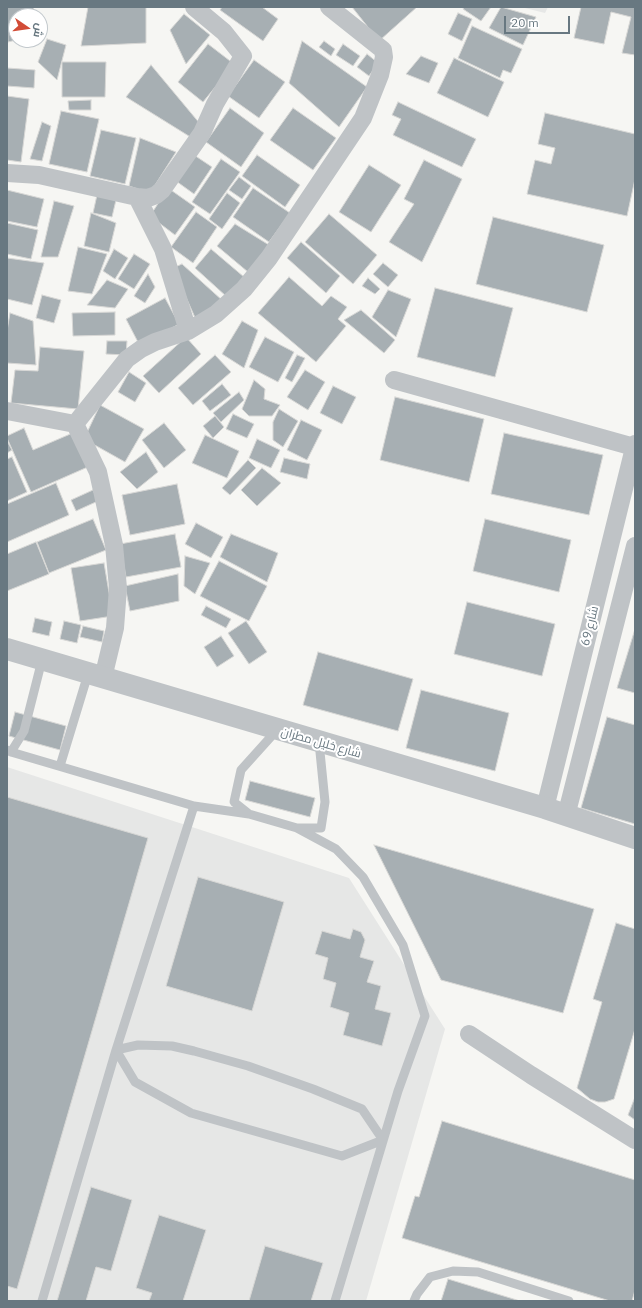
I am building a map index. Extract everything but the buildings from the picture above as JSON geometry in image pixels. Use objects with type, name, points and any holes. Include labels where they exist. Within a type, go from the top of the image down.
[{"type":"street","points":[[7,173],[39,175],[137,197],[148,198],[156,195],[176,171],[202,133],[215,104],[243,56],[224,32],[194,7]]},
{"type":"street","points":[[75,424],[127,359],[154,342],[188,331],[216,314],[244,289],[269,258],[363,118],[371,101],[384,57],[383,50],[329,7]]},
{"type":"street","points":[[137,197],[163,250],[188,331]]},
{"type":"street","points":[[394,380],[635,446]]},
{"type":"street","points":[[7,411],[75,424]]},
{"type":"street","points":[[75,424],[98,472],[114,546],[118,588],[115,628],[96,676]]},
{"type":"street","name":"شارع 69","points":[[545,808],[635,446]]},
{"type":"street","name":"شارع 69","points":[[566,816],[635,546]]},
{"type":"street","name":"شارع خليل مطران","points":[[7,649],[545,808],[635,838]]},
{"type":"street","points":[[469,1034],[635,1140]]},
{"type":"lane","points":[[42,660],[24,731],[9,751],[194,806],[249,814],[296,828],[336,849],[362,877],[403,945],[425,1016],[398,1091],[336,1301]]},
{"type":"lane","points":[[60,766],[96,676]]},
{"type":"lane","points":[[249,814],[234,802],[241,770],[277,730]]},
{"type":"lane","points":[[296,828],[321,828],[325,802],[319,742]]},
{"type":"lane","points":[[42,1301],[116,1050],[194,806]]},
{"type":"lane","points":[[116,1050],[138,1045],[172,1046],[248,1066],[362,1109],[383,1140]]},
{"type":"lane","points":[[116,1050],[135,1082],[191,1113],[342,1156],[383,1140]]},
{"type":"lane","points":[[414,1301],[417,1294],[430,1277],[453,1271],[478,1272],[570,1301]]},
{"type":"shaded area","points":[[521,7],[548,7],[545,13]]},
{"type":"shaded area","points":[[7,767],[349,878],[445,1029],[366,1301],[7,1301]]}]
